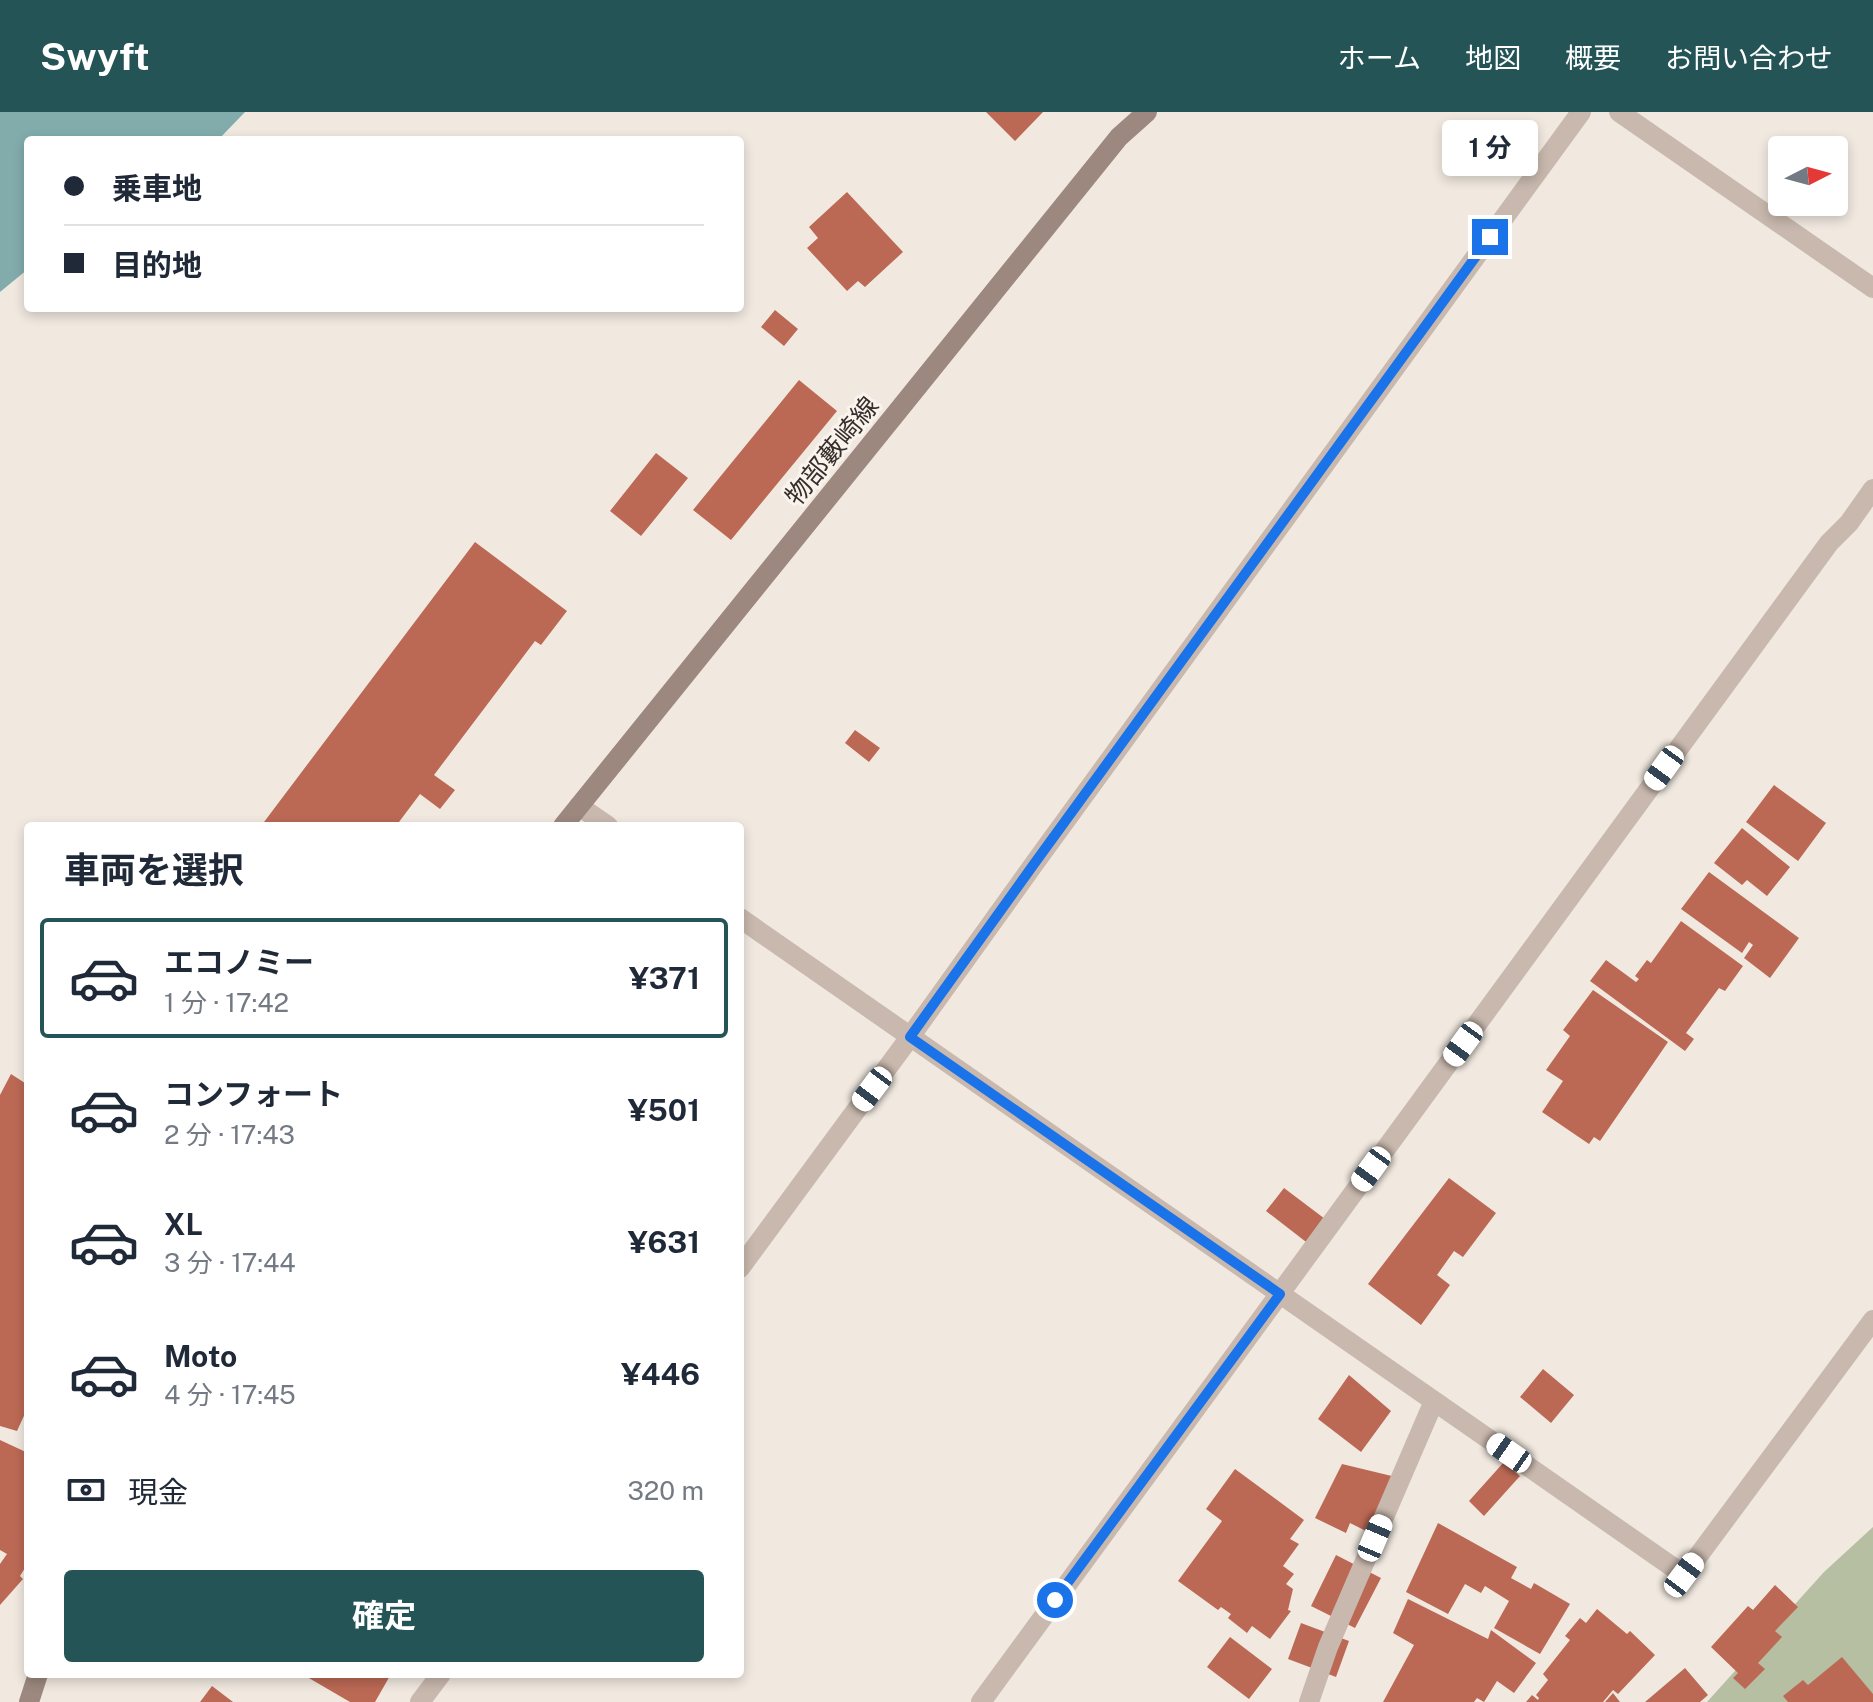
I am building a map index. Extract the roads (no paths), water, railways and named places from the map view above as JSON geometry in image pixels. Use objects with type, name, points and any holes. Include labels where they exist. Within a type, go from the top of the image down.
[{"type":"main road","name":"物部藪崎線","points":[[566,822],[1119,137],[1147,112]]},
{"type":"main road","points":[[29,1702],[37,1678]]},
{"type":"street","points":[[744,1263],[1581,112]]},
{"type":"street","points":[[1619,112],[1873,288]]},
{"type":"street","points":[[981,1702],[1820,556],[1873,489]]},
{"type":"street","points":[[579,806],[602,822]]},
{"type":"street","points":[[744,921],[1684,1575],[1873,1320]]},
{"type":"street","points":[[1309,1702],[1328,1647],[1434,1401]]},
{"type":"street","points":[[420,1702],[438,1678]]},
{"type":"water","points":[[0,112],[245,112],[222,136],[24,136],[24,272],[0,292]]}]
